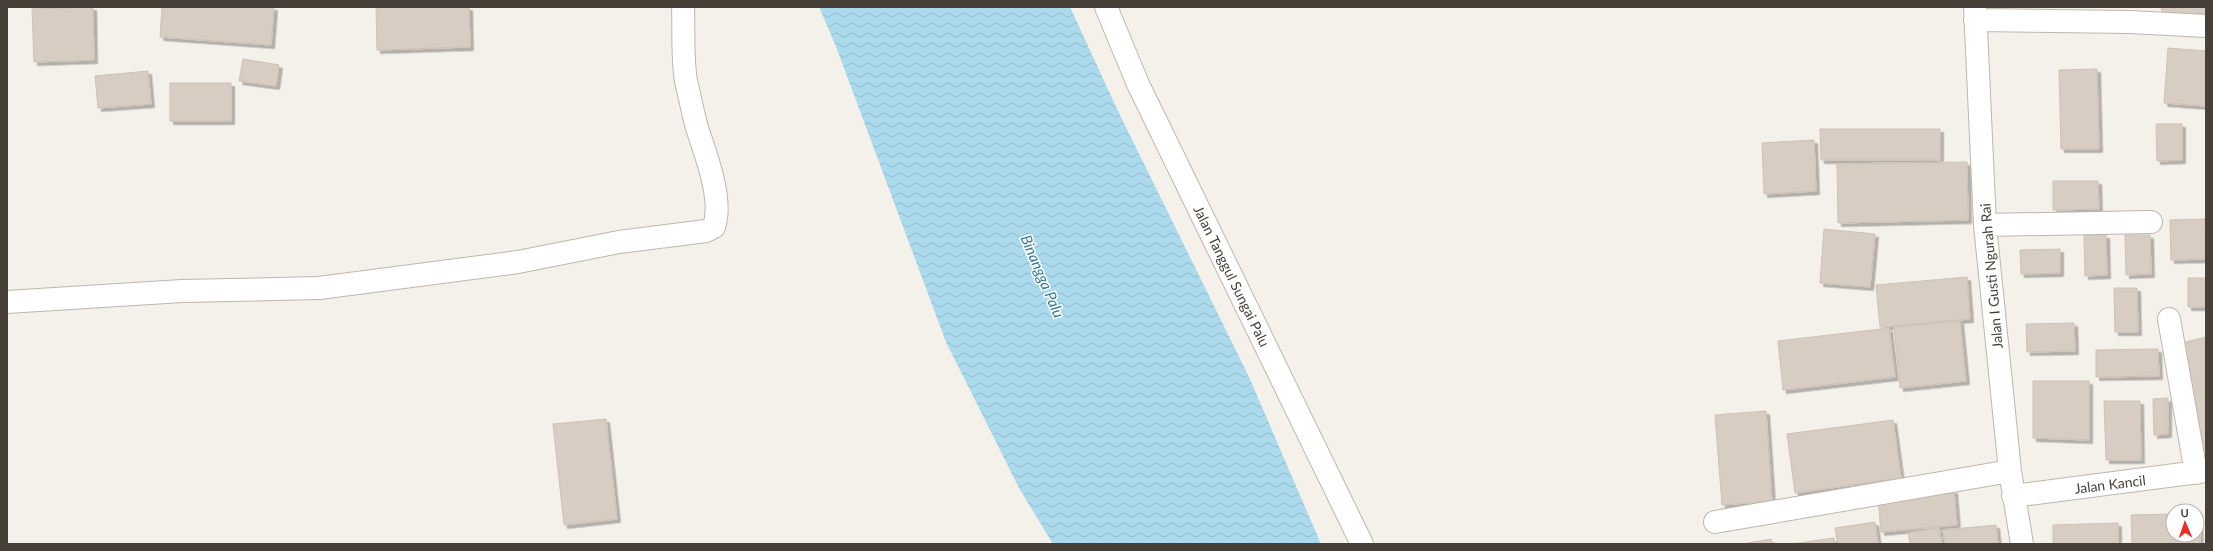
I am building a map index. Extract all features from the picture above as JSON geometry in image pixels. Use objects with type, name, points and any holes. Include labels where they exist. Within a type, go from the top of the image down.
[{"type":"street","points":[[7,302],[182,291],[319,288],[518,262],[619,242],[706,231],[714,227],[717,217],[716,206],[708,158],[698,131],[686,79],[682,7]]},
{"type":"street","name":"Jalan Tanggul Sungai Palu","points":[[1106,7],[1138,84],[1362,544]]},
{"type":"street","points":[[1975,14],[2206,26]]},
{"type":"street","name":"Jalan I Gusti Ngurah Rai","points":[[1975,14],[1985,225],[2010,472],[2022,544]]},
{"type":"street","points":[[1985,225],[2151,222]]},
{"type":"street","points":[[2169,319],[2201,472]]},
{"type":"street","points":[[1715,522],[2010,472]]},
{"type":"street","name":"Jalan Kancil","points":[[2013,496],[2201,472]]},
{"type":"water","name":"Binangga Palu","points":[[819,7],[1070,7],[1118,111],[1249,377],[1321,544],[1053,544],[1019,488],[946,342],[835,44]]},
{"type":"building","points":[[93,7],[94,60],[34,62],[32,9]]},
{"type":"building","points":[[162,7],[274,7],[271,45],[160,37]]},
{"type":"building","points":[[376,7],[469,7],[470,47],[377,50]]},
{"type":"building","points":[[2161,7],[2206,7],[2206,14],[2162,15]]},
{"type":"building","points":[[2168,48],[2206,51],[2206,106],[2164,103]]},
{"type":"building","points":[[243,59],[279,65],[276,86],[239,81]]},
{"type":"building","points":[[2097,69],[2099,149],[2061,149],[2059,70]]},
{"type":"building","points":[[148,71],[151,104],[98,108],[95,76]]},
{"type":"building","points":[[170,83],[231,83],[231,121],[170,121]]},
{"type":"building","points":[[2156,124],[2182,124],[2182,160],[2157,161]]},
{"type":"building","points":[[1820,129],[1940,129],[1940,160],[1821,160]]},
{"type":"building","points":[[1814,140],[1816,191],[1764,194],[1762,143]]},
{"type":"building","points":[[1967,162],[1968,220],[1838,223],[1837,164]]},
{"type":"building","points":[[2053,181],[2098,181],[2099,209],[2053,210]]},
{"type":"building","points":[[2205,219],[2206,259],[2171,260],[2170,220]]},
{"type":"building","points":[[1824,229],[1875,234],[1870,287],[1820,283]]},
{"type":"building","points":[[2084,235],[2106,235],[2107,275],[2085,276]]},
{"type":"building","points":[[2125,235],[2150,235],[2151,274],[2126,275]]},
{"type":"building","points":[[2060,249],[2060,273],[2021,274],[2020,250]]},
{"type":"building","points":[[1967,277],[1970,319],[1880,327],[1876,285]]},
{"type":"building","points":[[2188,278],[2206,278],[2206,307],[2188,307]]},
{"type":"building","points":[[2114,288],[2137,288],[2138,332],[2115,332]]},
{"type":"building","points":[[1960,321],[1966,381],[1900,388],[1894,327]]},
{"type":"building","points":[[2074,323],[2075,351],[2027,352],[2026,324]]},
{"type":"building","points":[[1889,328],[1895,377],[1783,390],[1778,341]]},
{"type":"building","points":[[2206,337],[2206,450],[2204,450],[2181,343]]},
{"type":"building","points":[[2158,349],[2159,376],[2096,377],[2096,350]]},
{"type":"building","points":[[2033,381],[2089,381],[2089,440],[2033,438]]},
{"type":"building","points":[[2168,398],[2168,434],[2154,435],[2153,399]]},
{"type":"building","points":[[2104,401],[2140,401],[2141,460],[2106,460]]},
{"type":"building","points":[[1766,411],[1772,501],[1722,505],[1715,415]]},
{"type":"building","points":[[606,419],[617,519],[564,525],[553,424]]},
{"type":"building","points":[[1893,420],[1901,478],[1795,493],[1787,434]]},
{"type":"building","points":[[1954,490],[1957,525],[1881,532],[1878,498]]},
{"type":"building","points":[[2165,514],[2165,543],[2200,544],[2132,544],[2131,515]]},
{"type":"building","points":[[1875,522],[1878,544],[1838,544],[1835,528]]},
{"type":"building","points":[[2118,523],[2118,544],[2053,544],[2053,525]]},
{"type":"building","points":[[1996,525],[1998,544],[1945,544],[1943,530]]},
{"type":"building","points":[[1939,528],[1942,544],[1910,544],[1908,533]]},
{"type":"building","points":[[1834,538],[1835,544],[1791,544]]},
{"type":"building","points":[[1771,539],[1772,544],[1742,544]]}]
